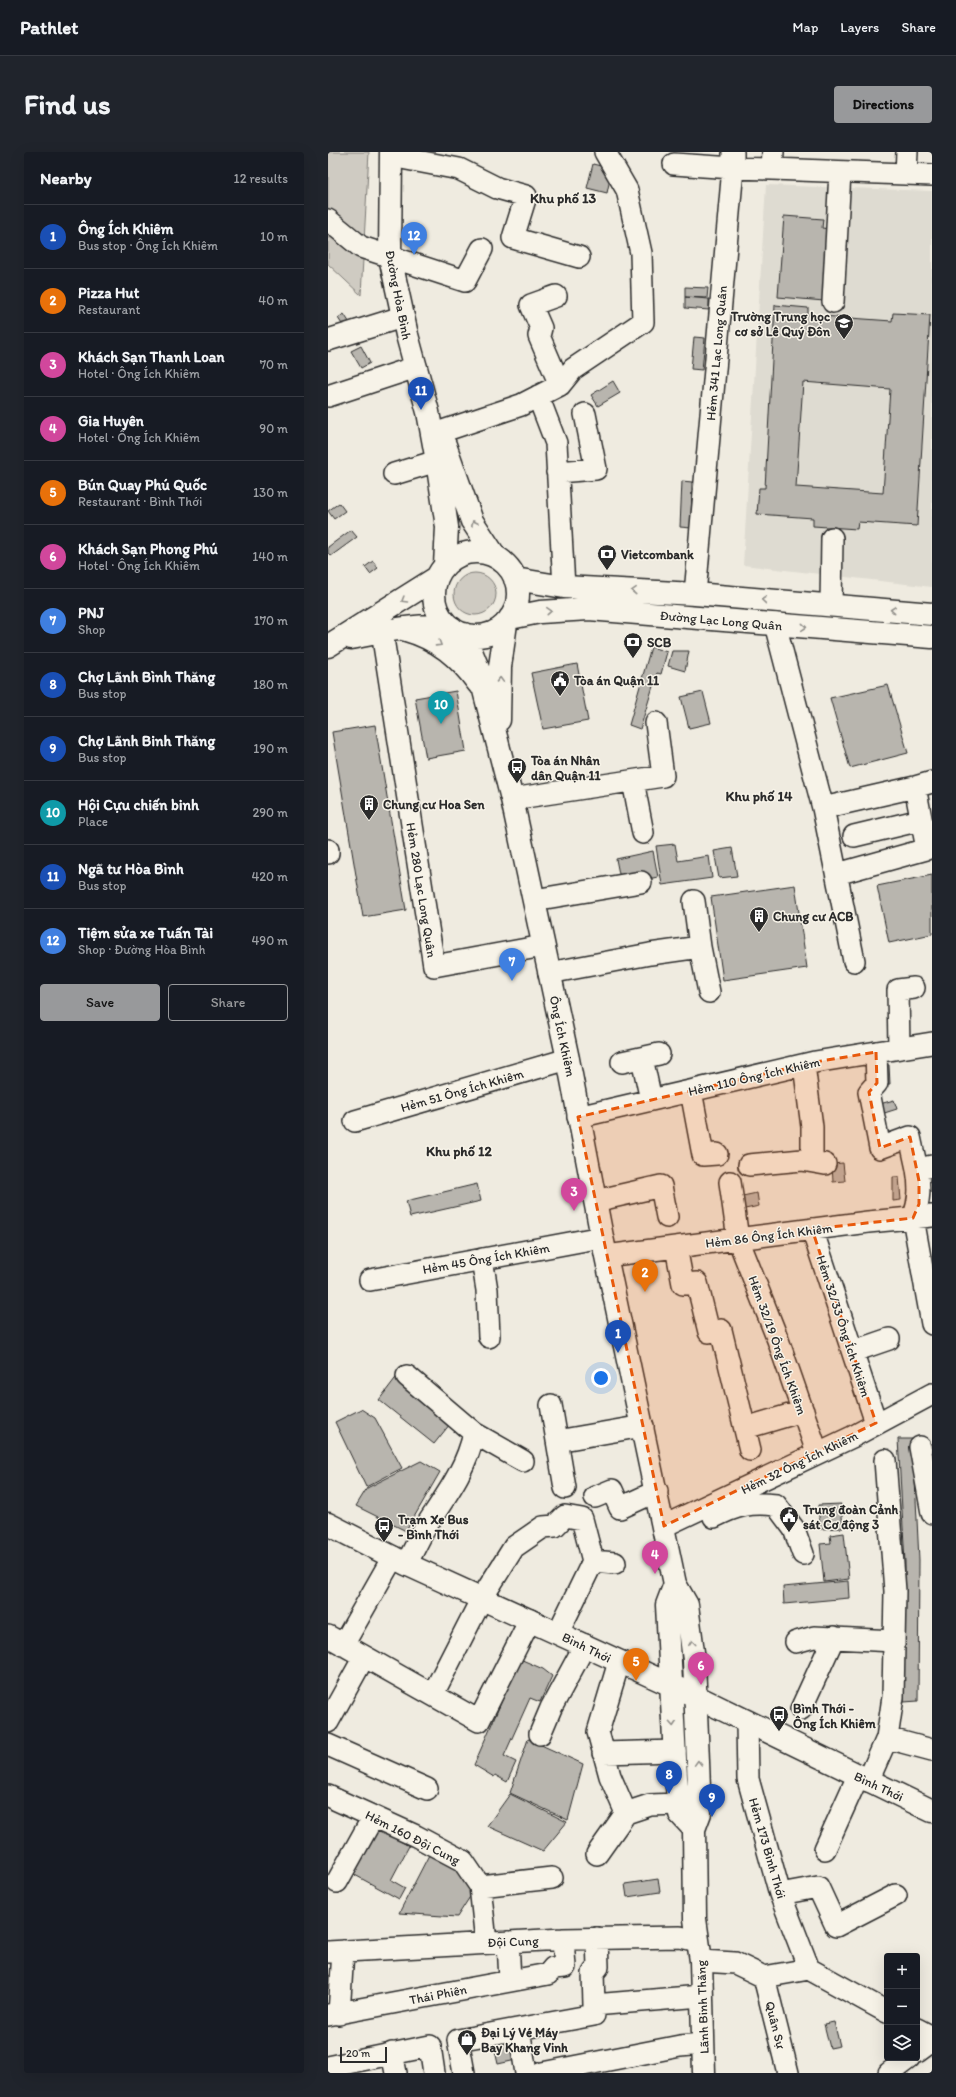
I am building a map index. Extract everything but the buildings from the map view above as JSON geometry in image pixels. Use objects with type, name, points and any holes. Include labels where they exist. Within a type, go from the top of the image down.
[{"type":"main road","name":"Đường Hòa Bình","points":[[391,154],[390,257],[402,317],[428,412],[437,461],[447,527],[447,545],[441,572]]},
{"type":"main road","name":"Đường Hòa Bình","points":[[428,412],[440,432],[472,520],[495,556]]},
{"type":"main road","points":[[332,644],[441,572],[462,554],[473,552],[495,556],[510,570],[515,579],[517,598],[508,620],[500,667],[499,748]]},
{"type":"main road","points":[[441,572],[434,588],[436,607],[440,616],[458,631],[479,671],[499,748]]},
{"type":"main road","name":"Đường Lạc Long Quân","points":[[515,579],[564,587],[695,594],[932,614]]},
{"type":"main road","name":"Đường Lạc Long Quân","points":[[508,620],[540,612],[589,608],[932,637]]},
{"type":"main road","points":[[332,644],[393,631],[439,626],[458,631],[488,634],[508,620]]},
{"type":"main road","points":[[393,631],[429,638],[462,662],[483,689]]},
{"type":"main road","name":"Ông Ích Khiêm","points":[[499,748],[512,799],[568,1059],[604,1247],[657,1491],[675,1584],[688,1605],[694,1660],[695,1696]]},
{"type":"main road","name":"Bình Thới","points":[[328,1524],[400,1561],[695,1696],[863,1779],[932,1811]]},
{"type":"main road","points":[[675,1584],[667,1605],[679,1804],[680,1814],[694,1829],[700,1813],[695,1696]]},
{"type":"main road","name":"Lãnh Binh Thăng","points":[[694,1829],[696,1919],[699,1951],[704,2073]]},
{"type":"street","points":[[440,432],[521,405],[560,385],[573,369],[643,322],[644,302],[641,253],[627,190],[605,152]]},
{"type":"street","points":[[906,174],[907,152]]},
{"type":"street","points":[[391,154],[459,169],[497,188],[526,196],[513,238],[579,257]]},
{"type":"street","points":[[685,162],[733,160],[772,161],[840,172],[932,175]]},
{"type":"street","name":"Hẻm 341 Lạc Long Quân","points":[[695,594],[733,160]]},
{"type":"street","points":[[834,302],[840,172]]},
{"type":"street","points":[[328,220],[362,247],[465,281],[482,249]]},
{"type":"street","points":[[556,296],[531,305],[541,328],[539,336],[560,385]]},
{"type":"street","points":[[328,340],[402,317]]},
{"type":"street","points":[[328,396],[416,367]]},
{"type":"street","points":[[538,396],[556,443],[564,587]]},
{"type":"street","points":[[558,472],[596,469],[586,414]]},
{"type":"street","points":[[394,474],[437,461]]},
{"type":"street","points":[[831,605],[832,538]]},
{"type":"street","points":[[775,624],[822,808],[854,961]]},
{"type":"street","name":"Hẻm 280 Lạc Long Quân","points":[[393,631],[434,966],[543,946]]},
{"type":"street","points":[[512,799],[663,776],[656,723]]},
{"type":"street","points":[[633,781],[643,833]]},
{"type":"street","points":[[822,808],[923,785],[921,820],[930,850],[837,874]]},
{"type":"street","points":[[854,836],[921,820]]},
{"type":"street","points":[[534,900],[641,882]]},
{"type":"street","points":[[694,901],[700,947],[709,992]]},
{"type":"street","points":[[549,973],[700,947]]},
{"type":"street","points":[[899,1048],[898,990],[914,988]]},
{"type":"street","name":"Hẻm 110 Ông Ích Khiêm","points":[[578,1117],[804,1064],[932,1043]]},
{"type":"street","points":[[876,1052],[877,1083],[869,1092],[880,1148],[910,1137],[924,1167],[919,1181],[919,1204],[923,1217],[932,1324]]},
{"type":"street","points":[[622,1062],[651,1056],[651,1100]]},
{"type":"street","name":"Hẻm 51 Ông Ích Khiêm","points":[[355,1121],[568,1059]]},
{"type":"street","points":[[749,1165],[802,1160],[819,1163],[812,1127],[804,1064]]},
{"type":"street","points":[[691,1091],[703,1155],[717,1154]]},
{"type":"street","name":"Hẻm 32/19 Ông Ích Khiêm","points":[[730,1182],[738,1239],[778,1340],[817,1452]]},
{"type":"street","points":[[595,1200],[661,1186],[667,1217]]},
{"type":"street","name":"Hẻm 86 Ông Ích Khiêm","points":[[604,1247],[676,1247],[812,1229],[923,1217]]},
{"type":"street","name":"Hẻm 32/33 Ông Ích Khiêm","points":[[812,1229],[854,1351],[876,1423]]},
{"type":"street","name":"Hẻm 45 Ông Ích Khiêm","points":[[370,1280],[482,1259],[604,1247]]},
{"type":"street","points":[[676,1247],[683,1284],[697,1283],[709,1332],[721,1330],[750,1450]]},
{"type":"street","points":[[482,1259],[487,1290],[489,1337]]},
{"type":"street","points":[[854,1351],[889,1339]]},
{"type":"street","points":[[407,1376],[474,1432],[523,1461]]},
{"type":"street","name":"Hẻm 32 Ông Ích Khiêm","points":[[665,1531],[817,1452],[852,1437],[932,1394]]},
{"type":"street","points":[[551,1405],[565,1488]]},
{"type":"street","points":[[745,1428],[803,1411]]},
{"type":"street","points":[[557,1441],[643,1426]]},
{"type":"street","points":[[474,1432],[471,1450],[452,1488],[428,1524],[400,1561],[336,1641],[479,1721],[530,1620]]},
{"type":"street","points":[[920,1447],[932,1513]]},
{"type":"street","points":[[825,1849],[887,1738],[893,1697],[895,1591],[885,1460]]},
{"type":"street","points":[[595,1497],[612,1490],[620,1508],[657,1491]]},
{"type":"street","points":[[665,1531],[714,1517],[731,1508],[756,1503],[776,1505],[794,1529],[803,1554]]},
{"type":"street","points":[[433,1694],[482,1598],[514,1547],[544,1527],[555,1526],[564,1516],[582,1519],[593,1561],[558,1633]]},
{"type":"street","points":[[593,1561],[615,1563]]},
{"type":"street","points":[[796,1642],[814,1637],[894,1641]]},
{"type":"street","points":[[802,1709],[834,1637]]},
{"type":"street","points":[[540,1734],[551,1708],[585,1645]]},
{"type":"street","points":[[328,1722],[364,1657]]},
{"type":"street","points":[[619,1662],[598,1732],[610,1776],[626,1812]]},
{"type":"street","name":"Hẻm 173 Bình Thới","points":[[748,1722],[748,1779],[780,1894],[809,1969]]},
{"type":"street","points":[[887,1738],[932,1750]]},
{"type":"street","points":[[328,1745],[427,1789]]},
{"type":"street","points":[[603,1753],[675,1751]]},
{"type":"street","name":"Hẻm 160 Đội Cung","points":[[328,1796],[416,1836],[463,1861],[480,1886],[486,1942]]},
{"type":"street","points":[[597,1854],[626,1812],[650,1805],[679,1804]]},
{"type":"street","points":[[337,1882],[373,1817]]},
{"type":"street","points":[[480,1886],[552,1878]]},
{"type":"street","points":[[780,1894],[818,1887],[836,1926],[896,1895]]},
{"type":"street","name":"Đội Cung","points":[[335,1952],[486,1942],[680,1937],[699,1951],[735,1962],[764,1977]]},
{"type":"street","points":[[464,2073],[458,2040],[594,2015],[594,1973],[598,1967],[596,1938]]},
{"type":"street","name":"Thái Phiên","points":[[334,2014],[548,1974],[553,1968],[565,1966],[564,1939]]},
{"type":"street","points":[[508,1942],[510,1980]]},
{"type":"street","points":[[334,2014],[335,1952]]},
{"type":"street","points":[[764,1977],[809,1969],[884,2010]]},
{"type":"street","name":"Quân Sự","points":[[764,1977],[788,2073]]},
{"type":"street","points":[[594,2005],[701,1996]]},
{"type":"street","points":[[519,2029],[526,2073]]},
{"type":"street","points":[[920,2031],[932,2037]]},
{"type":"street","points":[[920,2050],[932,2041]]},
{"type":"street","points":[[542,2073],[680,2046],[703,2044]]},
{"type":"street","points":[[328,2067],[394,2063],[430,2046],[434,2073]]},
{"type":"street","points":[[889,2073],[905,2061]]},
{"type":"highlighted area","points":[[876,1052],[877,1083],[869,1092],[880,1148],[910,1137],[919,1181],[919,1204],[913,1218],[812,1229],[876,1423],[664,1526],[578,1117],[815,1062]]},
{"type":"shaded area","points":[[328,152],[369,152],[361,295],[328,264]]},
{"type":"shaded area","name":"Trường Trung học cơ sở Lê Quý Đôn","points":[[766,185],[932,191],[932,587],[743,565]]},
{"type":"shaded area","points":[[471,573],[479,573],[487,576],[493,582],[496,594],[493,606],[487,612],[479,615],[471,615],[463,612],[457,606],[454,598],[454,590],[457,582],[463,576]]},
{"type":"place","name":"Tiệm sửa xe Tuấn Tài","points":[[414,255]]},
{"type":"place","name":"Trường Trung học cơ sở Lê Quý Đôn","points":[[844,340]]},
{"type":"place","name":"Ngã tư Hòa Bình","points":[[421,410]]},
{"type":"place","name":"Vietcombank","points":[[607,571]]},
{"type":"place","name":"SCB","points":[[633,659]]},
{"type":"place","name":"Tòa án Quận 11","points":[[560,697]]},
{"type":"place","name":"Hội Cựu chiến binh","points":[[441,724]]},
{"type":"place","name":"Tòa án Nhân dân Quận 11","points":[[517,784]]},
{"type":"place","name":"Chung cư Hoa Sen","points":[[369,821]]},
{"type":"place","name":"Chung cư ACB","points":[[759,933]]},
{"type":"place","name":"PNJ","points":[[512,981]]},
{"type":"place","name":"Khách Sạn Thanh Loan","points":[[574,1211]]},
{"type":"place","name":"Pizza Hut","points":[[645,1292]]},
{"type":"place","name":"Ông Ích Khiêm","points":[[618,1353]]},
{"type":"place","name":"Trung đoàn Cảnh sát Cơ động 3","points":[[789,1533]]},
{"type":"place","name":"Trạm Xe Bus - Bình Thới","points":[[384,1543]]},
{"type":"place","name":"Gia Huyên","points":[[655,1574]]},
{"type":"place","name":"Bún Quay Phú Quốc","points":[[636,1681]]},
{"type":"place","name":"Khách Sạn Phong Phú","points":[[701,1685]]},
{"type":"place","name":"Bình Thới - Ông Ích Khiêm","points":[[779,1732]]},
{"type":"place","name":"Chợ Lãnh Bình Thăng","points":[[669,1794]]},
{"type":"place","name":"Chợ Lãnh Binh Thăng","points":[[712,1817]]},
{"type":"place","name":"Đại Lý Vé Máy Bay Khang Vinh","points":[[467,2056]]},
{"type":"district","name":"Khu phố 13","points":[[563,198]]},
{"type":"district","name":"Khu phố 14","points":[[759,796]]},
{"type":"district","name":"Khu phố 12","points":[[459,1151]]}]
